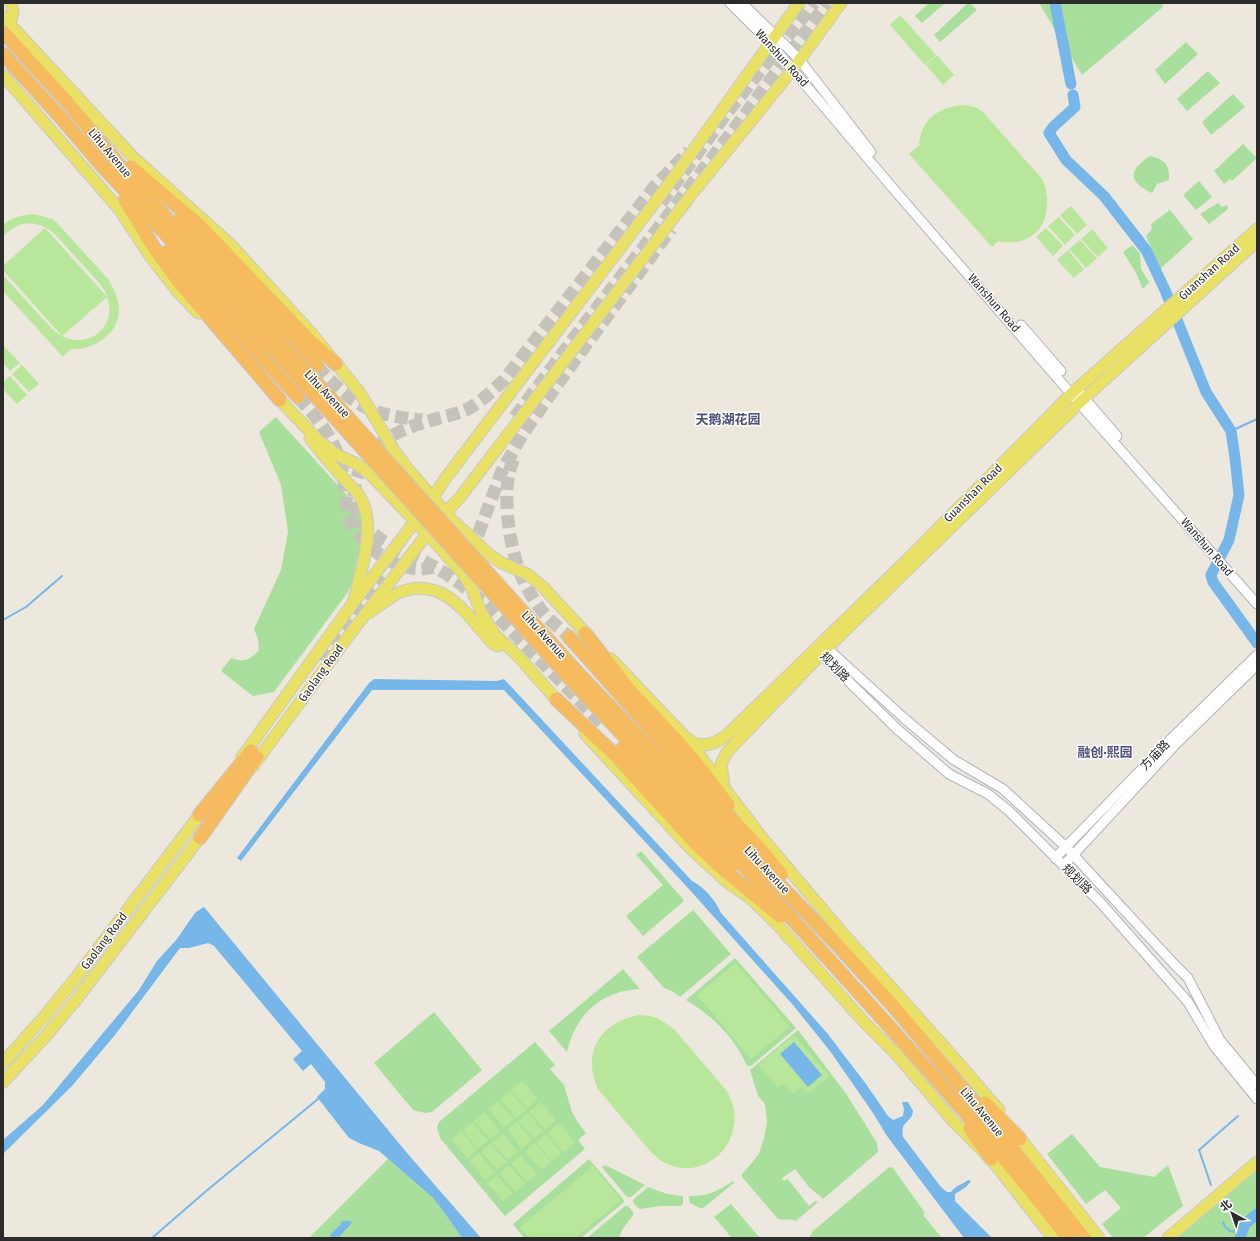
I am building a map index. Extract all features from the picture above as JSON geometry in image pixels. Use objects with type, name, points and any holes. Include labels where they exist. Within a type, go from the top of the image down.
[{"type":"highway","name":"Lihu Avenue","points":[[5,24],[131,179],[277,346],[905,1043],[973,1121],[1038,1199],[1068,1238]]},
{"type":"highway","name":"Lihu Avenue","points":[[3,54],[102,166],[277,346]]},
{"type":"highway","points":[[96,136],[138,174],[200,226],[313,344],[336,364]]},
{"type":"highway","points":[[102,166],[155,249],[179,282],[280,400]]},
{"type":"highway","points":[[138,174],[317,366]]},
{"type":"highway","points":[[133,213],[168,254],[298,397]]},
{"type":"highway","points":[[585,633],[632,693],[700,768],[761,850],[841,949]]},
{"type":"highway","points":[[570,637],[712,798],[761,850]]},
{"type":"highway","name":"Lihu Avenue","points":[[575,677],[841,949],[893,1006],[995,1127],[1084,1238]]},
{"type":"highway","points":[[556,700],[612,753],[698,846],[724,870],[776,912]]},
{"type":"highway","points":[[601,723],[704,838],[863,1004],[893,1030]]},
{"type":"highway","name":"Gaolang Road","points":[[199,815],[254,754],[200,838]]},
{"type":"highway","points":[[893,1006],[950,1063],[991,1110],[1020,1139]]},
{"type":"highway","points":[[905,1043],[991,1158]]},
{"type":"main road","points":[[11,3],[12,13],[5,24],[133,158],[230,244],[313,335],[360,393],[395,452],[445,512],[468,536],[491,556],[527,574],[542,586],[687,739],[763,839],[838,930],[980,1086],[1099,1238]]},
{"type":"main road","name":"Gaolang Road","points":[[3,1063],[75,979],[199,815],[354,603],[433,498],[450,472],[674,177],[799,3]]},
{"type":"main road","name":"Gaolang Road","points":[[3,1082],[45,1037],[76,1000],[200,838],[350,634],[427,534],[445,512],[461,496],[691,195],[793,69],[841,3]]},
{"type":"main road","points":[[3,75],[119,209],[150,256],[178,292],[319,441],[370,474],[415,521],[463,574],[472,589],[481,612],[495,635],[517,655],[591,740],[691,849],[728,882],[750,898],[775,922],[865,1023],[897,1055],[953,1121],[991,1158],[1053,1238]]},
{"type":"main road","name":"Guanshan Road","points":[[687,739],[696,744],[707,744],[719,741],[822,650],[1160,328],[1186,299],[1257,228]]},
{"type":"main road","name":"Guanshan Road","points":[[724,786],[721,764],[727,752],[912,555],[1074,392],[1158,317],[1186,299],[1257,241]]},
{"type":"main road","points":[[290,410],[320,453],[360,496],[366,507],[367,536],[354,603]]},
{"type":"main road","points":[[350,634],[370,612],[398,594],[414,589],[426,588],[445,594],[455,601],[492,643],[517,655]]},
{"type":"main road","points":[[1168,1238],[1257,1162]]},
{"type":"street","name":"Wanshun Road","points":[[730,3],[773,39],[800,59],[876,158],[1074,392]]},
{"type":"street","name":"Wanshun Road","points":[[742,3],[773,39],[793,69],[897,193],[1215,552],[1257,604]]},
{"type":"street","name":"Wanshun Road","points":[[1222,560],[1257,595]]},
{"type":"street","name":"规划路","points":[[822,650],[954,760],[1003,790],[1074,854],[1188,978],[1220,1040],[1257,1085]]},
{"type":"street","name":"规划路","points":[[822,650],[896,728],[950,774],[988,794],[1009,811],[1100,902],[1188,1002],[1214,1046],[1257,1099]]},
{"type":"street","name":"方庙路","points":[[1056,858],[1172,738],[1256,660]]},
{"type":"street","name":"方庙路","points":[[1063,866],[1256,660]]},
{"type":"green space","points":[[929,3],[945,3],[922,23],[915,16]]},
{"type":"green space","points":[[968,3],[970,3],[977,10],[940,42],[934,35]]},
{"type":"green space","points":[[1039,3],[1162,3],[1163,7],[1082,75]]},
{"type":"green space","points":[[900,15],[936,55],[925,65],[890,25]]},
{"type":"green space","points":[[1186,42],[1198,54],[1165,84],[1155,70]]},
{"type":"green space","points":[[937,55],[954,75],[943,85],[926,65]]},
{"type":"green space","points":[[1208,71],[1220,83],[1187,111],[1177,99]]},
{"type":"green space","points":[[1233,94],[1245,107],[1211,135],[1202,122]]},
{"type":"green space","points":[[963,105],[975,107],[983,112],[1043,180],[1047,206],[1045,217],[1040,227],[1033,235],[1024,240],[1012,242],[998,241],[992,247],[909,154],[918,146],[919,147],[923,129],[932,117],[938,112],[954,106]]},
{"type":"green space","points":[[1243,144],[1257,158],[1232,181],[1230,179],[1224,184],[1214,171]]},
{"type":"green space","points":[[1150,156],[1165,163],[1169,174],[1169,180],[1157,184],[1152,193],[1138,185],[1134,176],[1138,166]]},
{"type":"green space","points":[[1199,181],[1212,197],[1196,210],[1183,195]]},
{"type":"green space","points":[[1218,203],[1222,207],[1227,205],[1228,209],[1209,224],[1200,214]]},
{"type":"green space","points":[[1071,206],[1087,225],[1077,234],[1060,215]]},
{"type":"green space","points":[[1170,210],[1193,239],[1160,269],[1146,236],[1152,229],[1151,224]]},
{"type":"green space","points":[[34,214],[52,219],[57,223],[108,279],[118,302],[118,320],[109,334],[95,344],[78,349],[70,349],[63,357],[3,291],[3,275],[52,329],[65,337],[77,340],[89,338],[99,332],[106,324],[109,312],[108,299],[101,285],[54,233],[47,228],[28,223],[22,224],[15,227],[3,236],[3,225],[7,222],[18,217]]},
{"type":"green space","points":[[1059,217],[1075,235],[1065,245],[1048,226]]},
{"type":"green space","points":[[45,228],[107,297],[62,336],[3,270],[3,266]]},
{"type":"green space","points":[[1046,228],[1063,246],[1053,256],[1036,237]]},
{"type":"green space","points":[[1092,229],[1108,248],[1098,257],[1081,239]]},
{"type":"green space","points":[[1080,240],[1097,258],[1086,268],[1069,249]]},
{"type":"green space","points":[[1132,245],[1140,254],[1141,269],[1149,282],[1143,289],[1135,271],[1123,252]]},
{"type":"green space","points":[[1068,250],[1084,269],[1074,278],[1057,260]]},
{"type":"green space","points":[[3,345],[20,363],[10,371],[3,363]]},
{"type":"green space","points":[[22,365],[39,384],[29,392],[12,374]]},
{"type":"green space","points":[[10,376],[27,395],[17,404],[3,389],[3,382]]},
{"type":"green space","points":[[276,417],[362,512],[364,531],[358,569],[348,592],[274,692],[253,696],[221,671],[231,658],[246,660],[259,650],[258,639],[254,629],[281,570],[288,532],[281,485],[259,432]]},
{"type":"green space","points":[[641,851],[684,901],[643,936],[626,916],[663,885],[636,855]]},
{"type":"green space","points":[[693,910],[731,954],[680,997],[672,991],[664,988],[637,957]]},
{"type":"green space","points":[[735,958],[796,1028],[751,1066],[747,1066],[742,1055],[722,1028],[696,1006],[686,1000]]},
{"type":"green space","points":[[736,963],[790,1027],[751,1059],[697,995]]},
{"type":"green space","points":[[623,969],[640,989],[613,994],[592,1007],[577,1026],[571,1038],[567,1052],[549,1031]]},
{"type":"green space","points":[[434,1012],[482,1070],[432,1112],[425,1113],[413,1110],[374,1063]]},
{"type":"green space","points":[[640,1015],[659,1019],[674,1029],[726,1090],[731,1100],[734,1110],[734,1124],[731,1137],[724,1149],[715,1158],[704,1164],[692,1168],[679,1167],[665,1163],[650,1151],[598,1089],[593,1076],[592,1063],[594,1051],[598,1041],[605,1032],[615,1024],[626,1018]]},
{"type":"green space","points":[[798,1030],[847,1095],[877,1143],[878,1152],[823,1199],[809,1187],[795,1169],[782,1178],[784,1181],[788,1179],[809,1206],[815,1201],[818,1202],[796,1221],[778,1219],[742,1177],[742,1174],[759,1154],[767,1123],[765,1104],[758,1096],[750,1070]]},
{"type":"green space","points":[[794,1035],[829,1076],[808,1094],[801,1087],[794,1094],[784,1083],[778,1088],[758,1065]]},
{"type":"green space","points":[[535,1042],[555,1065],[550,1069],[564,1085],[572,1112],[586,1133],[578,1140],[585,1149],[505,1216],[440,1138],[437,1127],[439,1122]]},
{"type":"green space","points":[[522,1081],[538,1099],[527,1109],[511,1090]]},
{"type":"green space","points":[[510,1091],[526,1110],[516,1118],[500,1099]]},
{"type":"green space","points":[[498,1101],[514,1119],[504,1127],[488,1109]]},
{"type":"green space","points":[[541,1102],[556,1120],[545,1130],[529,1112]]},
{"type":"green space","points":[[484,1112],[500,1131],[490,1139],[474,1121]]},
{"type":"green space","points":[[528,1113],[543,1131],[534,1139],[518,1121]]},
{"type":"green space","points":[[472,1122],[488,1140],[478,1149],[463,1130]]},
{"type":"green space","points":[[517,1122],[532,1140],[522,1149],[507,1130]]},
{"type":"green space","points":[[559,1123],[575,1142],[563,1152],[547,1133]]},
{"type":"green space","points":[[461,1131],[477,1150],[467,1158],[451,1140]]},
{"type":"green space","points":[[503,1134],[518,1152],[508,1160],[492,1142]]},
{"type":"green space","points":[[546,1134],[562,1153],[552,1161],[536,1142]]},
{"type":"green space","points":[[1072,1134],[1100,1167],[1154,1177],[1168,1165],[1183,1206],[1143,1238],[1113,1238],[1102,1224],[1121,1208],[1105,1190],[1086,1204],[1047,1154]]},
{"type":"green space","points":[[491,1143],[507,1162],[497,1170],[481,1152]]},
{"type":"green space","points":[[535,1143],[551,1162],[541,1170],[525,1152]]},
{"type":"green space","points":[[479,1153],[495,1172],[485,1180],[469,1161]]},
{"type":"green space","points":[[521,1155],[537,1174],[527,1182],[511,1163]]},
{"type":"green space","points":[[388,1159],[432,1197],[462,1238],[309,1238]]},
{"type":"green space","points":[[589,1159],[624,1202],[581,1238],[524,1238],[513,1224]]},
{"type":"green space","points":[[509,1165],[525,1183],[515,1192],[499,1173]]},
{"type":"green space","points":[[605,1165],[645,1185],[631,1197],[627,1197],[602,1167]]},
{"type":"green space","points":[[593,1166],[621,1200],[575,1238],[529,1238],[520,1227]]},
{"type":"green space","points":[[891,1167],[925,1213],[923,1215],[942,1238],[809,1238],[813,1231]]},
{"type":"green space","points":[[1257,1169],[1257,1236],[1255,1238],[1176,1238]]},
{"type":"green space","points":[[497,1175],[513,1193],[503,1201],[487,1183]]},
{"type":"green space","points":[[733,1181],[734,1183],[703,1208],[690,1203],[689,1196],[712,1193]]},
{"type":"green space","points":[[648,1187],[667,1194],[683,1196],[683,1204],[681,1206],[660,1206],[640,1209],[633,1202],[633,1200]]},
{"type":"green space","points":[[731,1204],[760,1238],[732,1238],[714,1217]]},
{"type":"green space","points":[[625,1206],[628,1206],[633,1212],[633,1215],[622,1230],[619,1238],[587,1238]]},
{"type":"water","points":[[374,679],[497,681],[504,679],[692,881],[709,895],[721,913],[827,1033],[866,1084],[888,1116],[893,1120],[903,1116],[904,1109],[902,1102],[908,1102],[913,1111],[912,1116],[903,1127],[903,1137],[941,1187],[947,1192],[951,1192],[968,1180],[971,1181],[966,1187],[955,1194],[955,1201],[992,1238],[964,1238],[887,1136],[830,1051],[793,1005],[688,888],[504,690],[372,690],[241,861],[237,858],[369,683]]},
{"type":"water","points":[[204,907],[407,1153],[481,1238],[462,1238],[432,1197],[379,1151],[349,1138],[317,1097],[325,1089],[325,1082],[311,1064],[303,1071],[293,1059],[302,1051],[214,946],[208,943],[189,948],[180,948],[115,1035],[72,1086],[3,1154],[3,1140],[43,1105],[139,990],[157,961],[177,939],[196,912]]},
{"type":"water","points":[[794,1042],[822,1075],[808,1087],[780,1054]]},
{"type":"water","points":[[342,1221],[352,1221],[338,1238],[331,1238],[330,1235]]},
{"type":"waterway","points":[[1055,3],[1071,84]]},
{"type":"waterway","points":[[1073,95],[1075,107],[1053,127],[1049,133],[1066,160],[1104,196],[1146,250],[1165,290],[1206,392],[1231,431],[1239,495],[1229,540],[1211,575],[1213,582],[1257,643]]},
{"type":"waterway","points":[[1231,431],[1257,419]]},
{"type":"waterway","points":[[3,620],[26,607],[62,576]]},
{"type":"waterway","points":[[152,1238],[205,1192],[318,1099]]},
{"type":"waterway","points":[[1211,1185],[1199,1150],[1238,1116]]},
{"type":"waterway","points":[[1240,1238],[1245,1224],[1257,1214]]},
{"type":"waterway","points":[[1223,1222],[1225,1227],[1232,1232],[1245,1224]]},
{"type":"tunnel","points":[[661,203],[726,114],[814,3]]},
{"type":"tunnel","points":[[515,417],[735,128],[827,3]]},
{"type":"tunnel","points":[[601,723],[500,618],[458,582],[442,571],[390,545],[374,534],[361,519],[357,511],[354,495],[355,486],[364,462],[369,455],[388,438],[412,426],[466,410],[481,400],[504,380],[655,186],[689,151]]},
{"type":"tunnel","points":[[466,549],[479,532],[501,473],[522,435],[671,229]]},
{"type":"tunnel","points":[[317,366],[340,390],[367,408],[388,415],[422,420]]},
{"type":"tunnel","points":[[298,397],[320,423],[337,452],[343,474],[348,512],[358,534],[376,552],[398,564],[410,568],[421,569],[433,567]]},
{"type":"tunnel","points":[[514,459],[507,484],[507,498],[509,530],[515,559],[523,580],[536,603],[545,615],[569,637]]},
{"type":"tunnel","points":[[319,659],[381,575]]},
{"type":"district","name":"天鹅湖花园","points":[[728,419]]},
{"type":"district","name":"融创·熙园","points":[[1105,752]]}]
